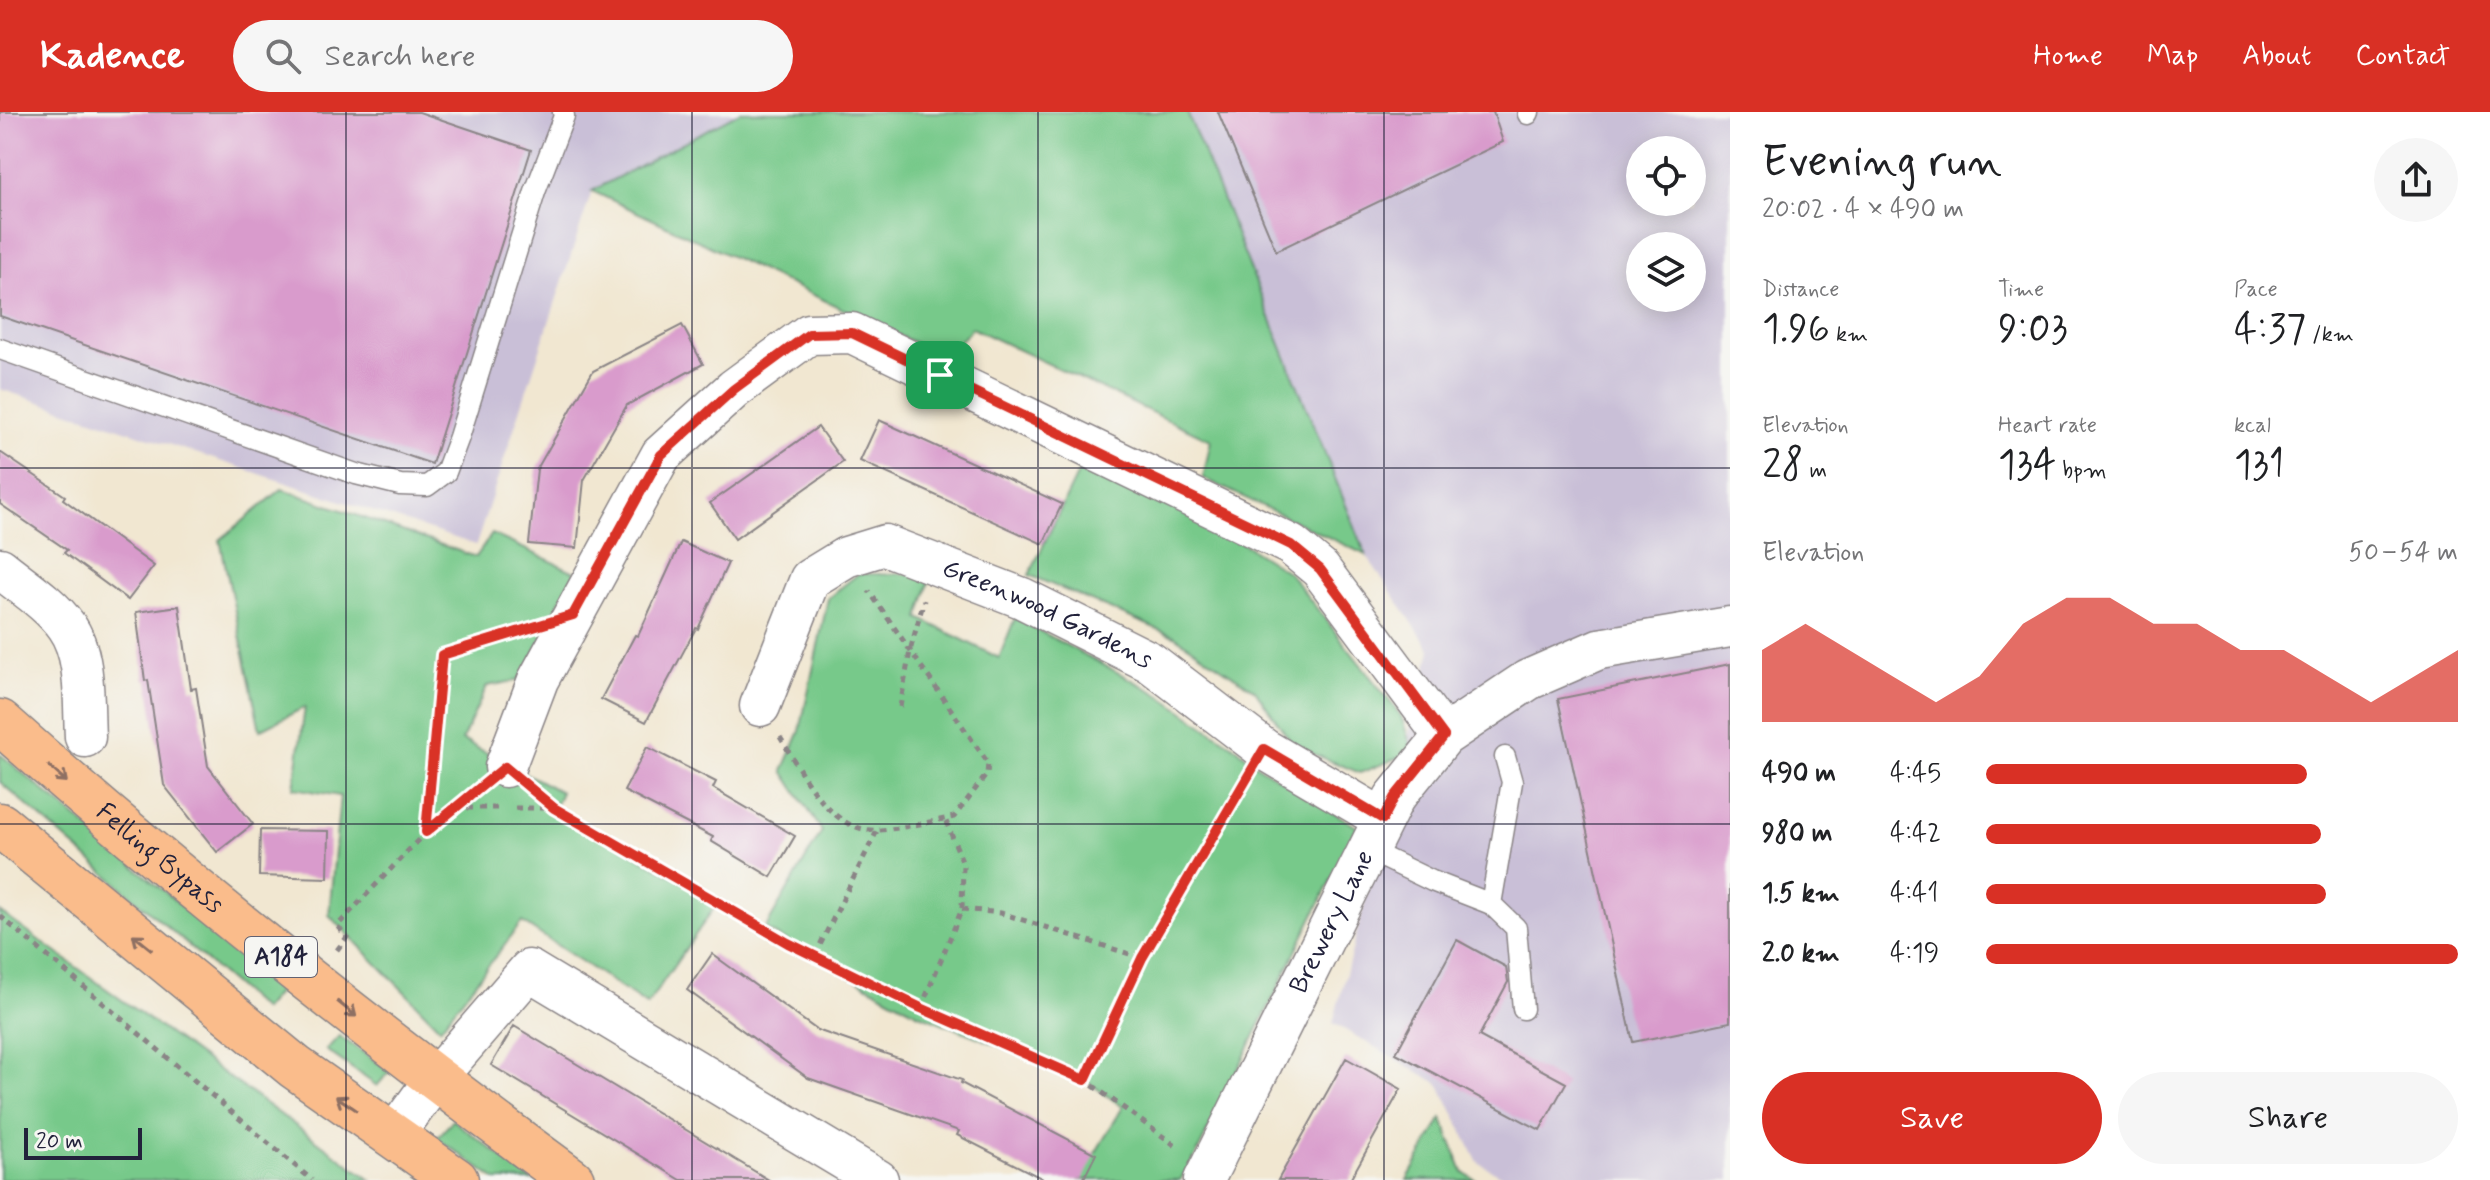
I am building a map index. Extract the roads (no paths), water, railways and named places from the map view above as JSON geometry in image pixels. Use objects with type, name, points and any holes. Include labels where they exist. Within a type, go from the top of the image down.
[{"type":"highway","name":"Felling Bypass","points":[[0,722],[109,819],[435,1079],[572,1180]]},
{"type":"highway","name":"A184","points":[[0,825],[295,1067],[456,1180]]},
{"type":"street","points":[[505,767],[538,680],[661,455],[734,389],[809,334],[852,333],[1291,545],[1320,569],[1444,736]]},
{"type":"street","name":"Greenwood Gardens","points":[[760,706],[810,579],[846,557],[885,545],[1022,598],[1150,662],[1376,834]]},
{"type":"street","points":[[1,570],[56,614],[68,628],[81,667],[85,737]]},
{"type":"street","name":"Brewery Lane","points":[[1206,1175],[1394,798],[1444,736],[1528,680],[1599,649],[1730,627]]},
{"type":"street","points":[[394,1135],[435,1079],[529,970],[878,1180]]},
{"type":"lane","points":[[0,349],[356,474],[400,485],[427,486],[446,472],[459,437],[563,112]]},
{"type":"lane","points":[[1491,904],[1512,782],[1505,757]]},
{"type":"lane","points":[[1376,834],[1432,881],[1491,904],[1516,928],[1523,1009]]}]
